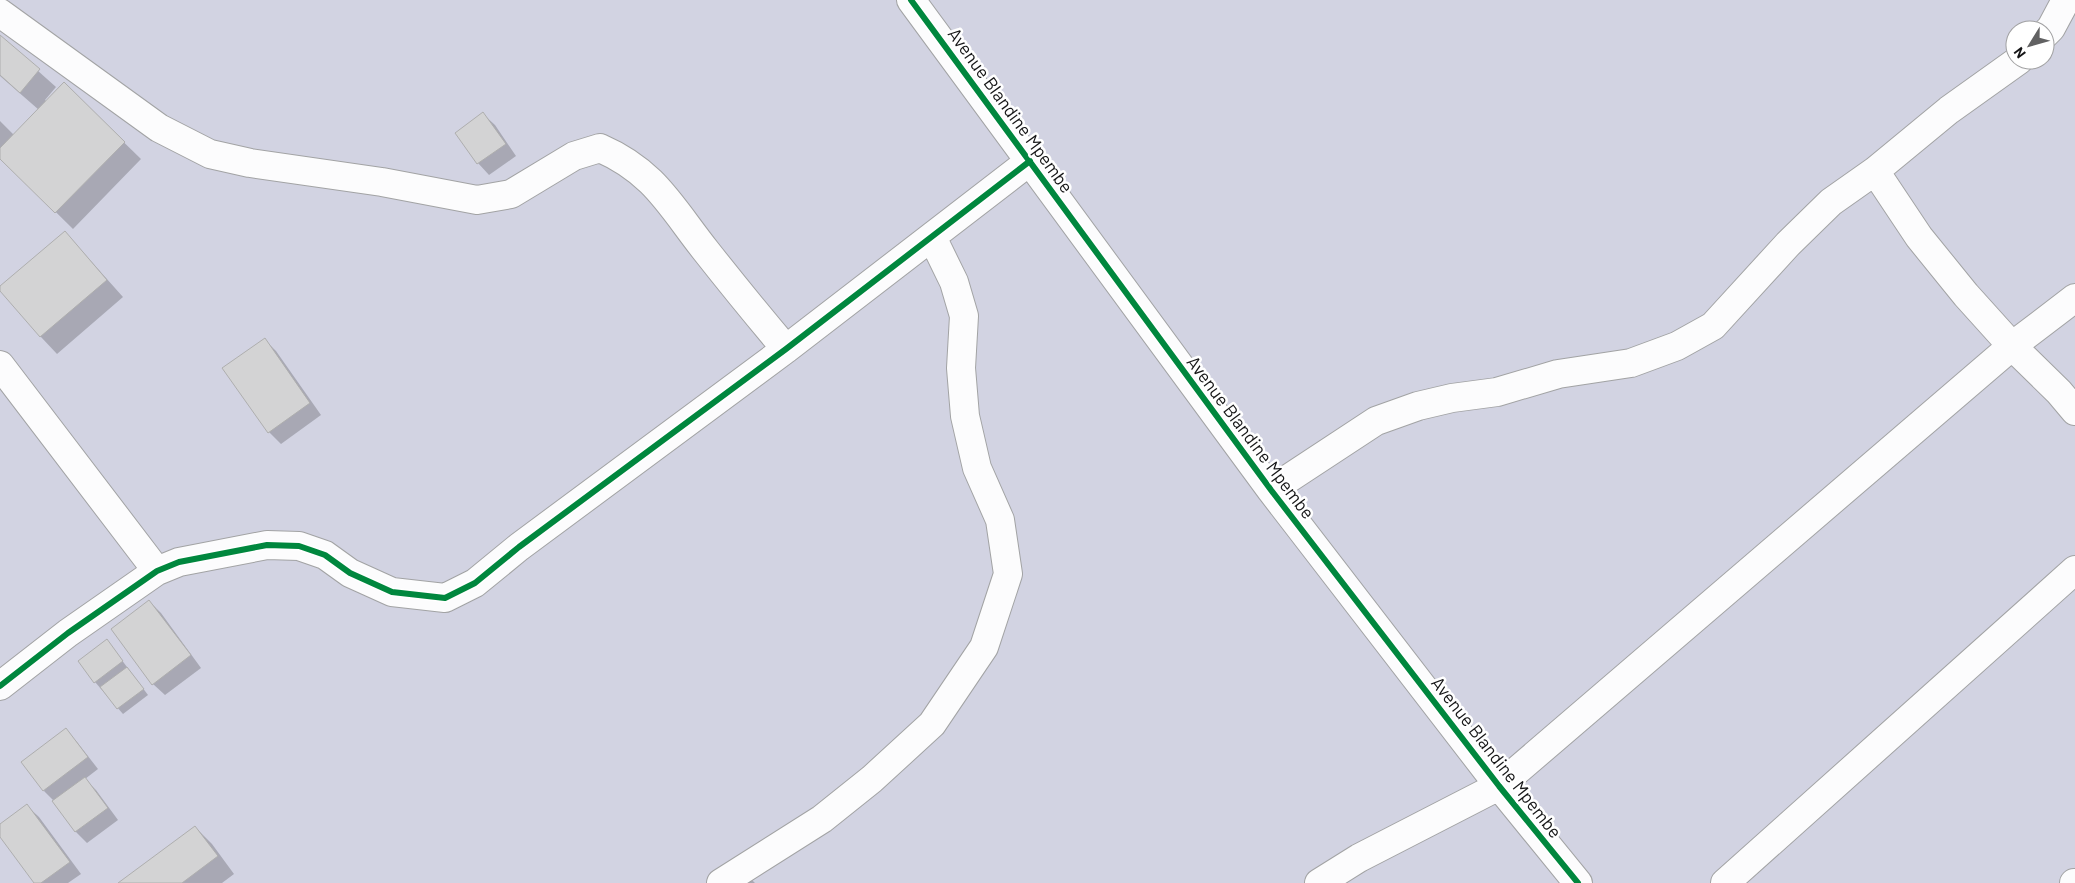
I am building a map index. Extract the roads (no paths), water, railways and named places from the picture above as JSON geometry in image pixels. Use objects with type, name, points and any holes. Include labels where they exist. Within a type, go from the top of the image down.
[{"type":"street","name":"Avenue Blandine Mpembe","points":[[911,0],[1271,490],[1499,786],[1578,883]]},
{"type":"street","points":[[2055,21],[2066,0]]},
{"type":"street","points":[[0,13],[159,128],[210,154],[218,156],[250,163],[382,182],[476,200],[510,194],[574,156],[600,148],[620,156],[645,175],[666,198],[720,270],[786,349]]},
{"type":"street","points":[[1271,490],[1376,421],[1410,409],[1452,398],[1497,392],[1558,374],[1631,363],[1676,346],[1713,326],[1788,244],[1831,202],[1876,171],[1949,110],[2005,70]]},
{"type":"street","points":[[0,686],[68,633],[157,571],[179,562],[267,545],[299,546],[325,555],[350,573],[392,592],[445,598],[475,583],[519,547],[786,349],[1030,161]]},
{"type":"street","points":[[1876,171],[1919,237],[1966,295],[2075,411]]},
{"type":"street","points":[[721,883],[822,819],[872,779],[932,724],[984,647],[1008,574],[1000,520],[977,468],[965,416],[961,368],[964,316],[954,282],[932,237]]},
{"type":"street","points":[[1319,883],[1359,858],[1499,786],[2012,346],[2075,298]]},
{"type":"street","points":[[0,365],[157,571]]},
{"type":"street","points":[[1725,883],[2075,570]]}]
